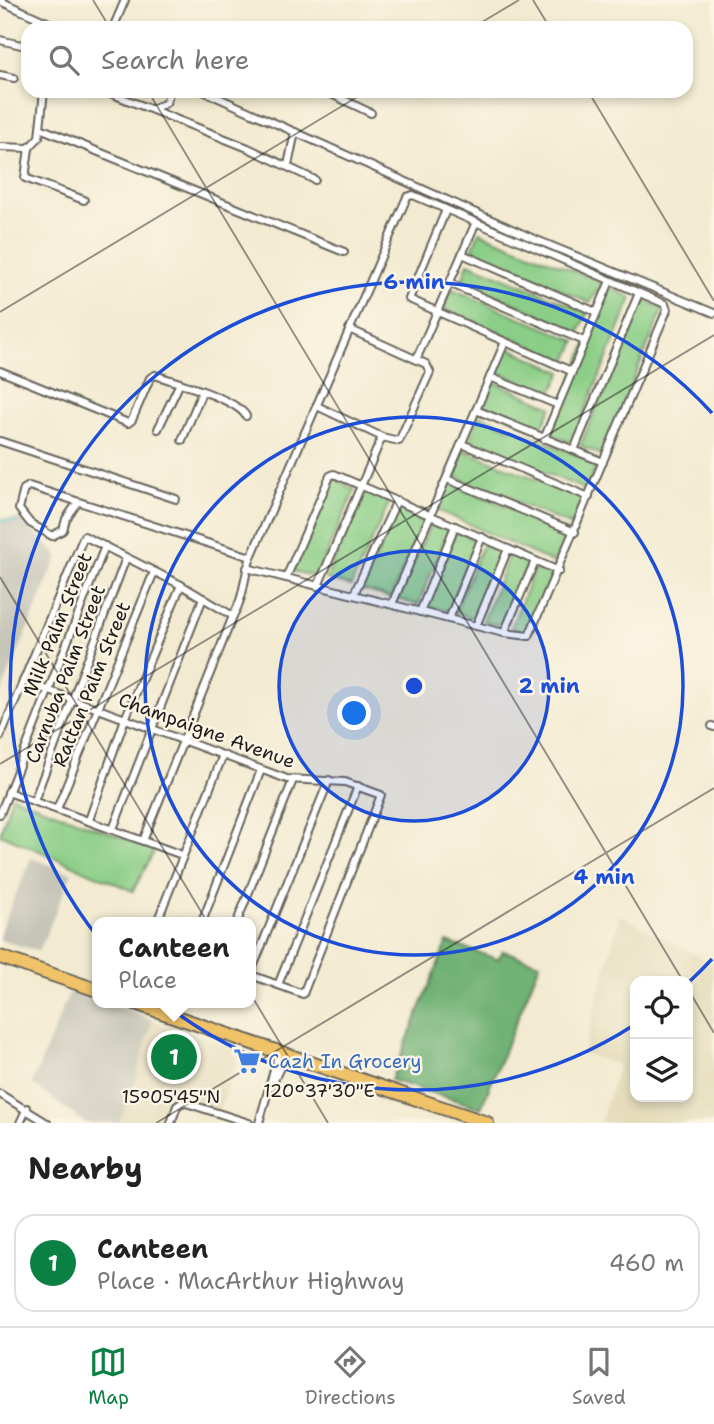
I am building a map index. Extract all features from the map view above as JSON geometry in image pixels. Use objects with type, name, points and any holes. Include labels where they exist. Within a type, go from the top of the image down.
[{"type":"highway","points":[[0,957],[92,988]]},
{"type":"highway","points":[[150,1008],[487,1123]]},
{"type":"street","points":[[116,21],[125,0]]},
{"type":"street","points":[[0,1],[41,21]]},
{"type":"street","points":[[0,40],[21,45]]},
{"type":"street","points":[[0,75],[14,78]]},
{"type":"street","points":[[43,98],[39,137],[29,148],[24,178],[84,200]]},
{"type":"street","points":[[123,98],[288,165],[314,180]]},
{"type":"street","points":[[152,109],[168,98]]},
{"type":"street","points":[[218,98],[532,238],[714,313]]},
{"type":"street","points":[[340,98],[371,113]]},
{"type":"street","points":[[40,128],[344,252]]},
{"type":"street","points":[[288,165],[295,132]]},
{"type":"street","points":[[0,147],[29,148]]},
{"type":"street","points":[[143,841],[182,739],[243,598],[247,568],[251,557],[407,197],[413,195],[665,304],[667,310],[533,634],[527,637],[504,633],[247,568]]},
{"type":"street","points":[[446,210],[408,297],[571,371]]},
{"type":"street","points":[[416,360],[476,222]]},
{"type":"street","points":[[462,254],[596,312]]},
{"type":"street","points":[[544,439],[610,281]]},
{"type":"street","points":[[449,283],[584,341]]},
{"type":"street","points":[[574,450],[639,293]]},
{"type":"street","points":[[317,406],[383,437],[399,440],[430,372],[430,367],[349,329]]},
{"type":"street","points":[[392,604],[505,342]]},
{"type":"street","points":[[0,371],[128,423],[132,421],[152,377],[180,383],[238,408],[246,416]]},
{"type":"street","points":[[490,377],[558,405]]},
{"type":"street","points":[[158,429],[180,383]]},
{"type":"street","points":[[181,440],[202,393]]},
{"type":"street","points":[[476,410],[603,462]]},
{"type":"street","points":[[318,586],[383,437]]},
{"type":"street","points":[[0,441],[176,499]]},
{"type":"street","points":[[462,443],[589,497]]},
{"type":"street","points":[[286,578],[330,476],[334,474],[559,571]]},
{"type":"street","points":[[447,479],[575,531]]},
{"type":"street","points":[[79,502],[66,519],[65,527],[52,536],[30,523],[19,509],[24,489],[29,486],[251,557]]},
{"type":"street","points":[[355,594],[397,500]]},
{"type":"street","points":[[420,612],[455,526]]},
{"type":"street","points":[[0,737],[81,539],[88,536],[233,616]]},
{"type":"street","points":[[449,619],[482,537]]},
{"type":"street","name":"Milk Palm Street","points":[[0,814],[105,546]]},
{"type":"street","points":[[476,626],[508,549]]},
{"type":"street","name":"Carnuba Palm Street","points":[[34,801],[126,558]]},
{"type":"street","points":[[504,633],[535,561]]},
{"type":"street","name":"Rattan Palm Street","points":[[57,809],[154,572]]},
{"type":"street","points":[[89,820],[125,719],[181,585]]},
{"type":"street","points":[[113,829],[203,598]]},
{"type":"street","name":"Champaigne Avenue","points":[[23,681],[261,770],[293,780],[329,780],[358,786],[382,797],[303,994],[278,985]]},
{"type":"street","points":[[159,917],[223,755]]},
{"type":"street","points":[[204,917],[261,770]]},
{"type":"street","points":[[239,917],[293,780]]},
{"type":"street","points":[[256,961],[329,780]]},
{"type":"street","points":[[256,975],[278,985],[358,786]]},
{"type":"street","points":[[8,792],[182,855]]},
{"type":"street","points":[[259,1123],[283,1053]]},
{"type":"street","points":[[0,1094],[27,1108],[47,1123]]},
{"type":"street","points":[[171,1123],[177,1106],[183,1102],[249,1123]]},
{"type":"street","points":[[20,1123],[27,1108]]},
{"type":"shaded area","points":[[0,518],[20,519],[58,556],[0,696]]},
{"type":"shaded area","points":[[31,858],[72,873],[39,951],[0,940],[0,932]]},
{"type":"shaded area","points":[[620,915],[714,964],[714,1123],[600,1123],[619,1065],[583,1053]]},
{"type":"shaded area","points":[[70,991],[92,999],[92,1008],[119,1008],[153,1020],[128,1105],[118,1123],[85,1123],[32,1084]]},
{"type":"shaded area","points":[[153,1020],[241,1050],[219,1111],[181,1095],[173,1100],[165,1123],[118,1123]]},
{"type":"green space","points":[[479,232],[602,282],[590,303],[472,251]]},
{"type":"green space","points":[[468,263],[588,312],[579,332],[462,280]]},
{"type":"green space","points":[[610,287],[632,298],[572,443],[550,434]]},
{"type":"green space","points":[[452,289],[576,341],[567,361],[444,309]]},
{"type":"green space","points":[[641,299],[663,309],[602,455],[580,446]]},
{"type":"green space","points":[[507,347],[562,372],[551,394],[497,372]]},
{"type":"green space","points":[[492,381],[552,407],[540,430],[482,406]]},
{"type":"green space","points":[[479,415],[598,463],[586,490],[469,441]]},
{"type":"green space","points":[[464,450],[583,498],[572,526],[452,475]]},
{"type":"green space","points":[[335,478],[355,490],[316,577],[293,571]]},
{"type":"green space","points":[[449,483],[569,532],[554,563],[437,510]]},
{"type":"green space","points":[[364,489],[389,503],[351,586],[326,579]]},
{"type":"green space","points":[[399,507],[425,516],[391,598],[361,589]]},
{"type":"green space","points":[[432,520],[449,530],[418,605],[398,599]]},
{"type":"green space","points":[[457,530],[476,541],[448,611],[427,606]]},
{"type":"green space","points":[[484,541],[504,551],[475,619],[455,612]]},
{"type":"green space","points":[[510,553],[528,562],[502,626],[483,621]]},
{"type":"green space","points":[[536,565],[553,573],[529,632],[511,628]]},
{"type":"green space","points":[[12,796],[155,850],[133,891],[0,834]]},
{"type":"green space","points":[[447,942],[498,959],[503,951],[540,963],[481,1108],[391,1080]]},
{"type":"waterway","points":[[0,520],[18,522]]},
{"type":"place","name":"Canteen","points":[[174,1057]]},
{"type":"place","name":"Cazh In Grocery","points":[[247,1061]]}]
